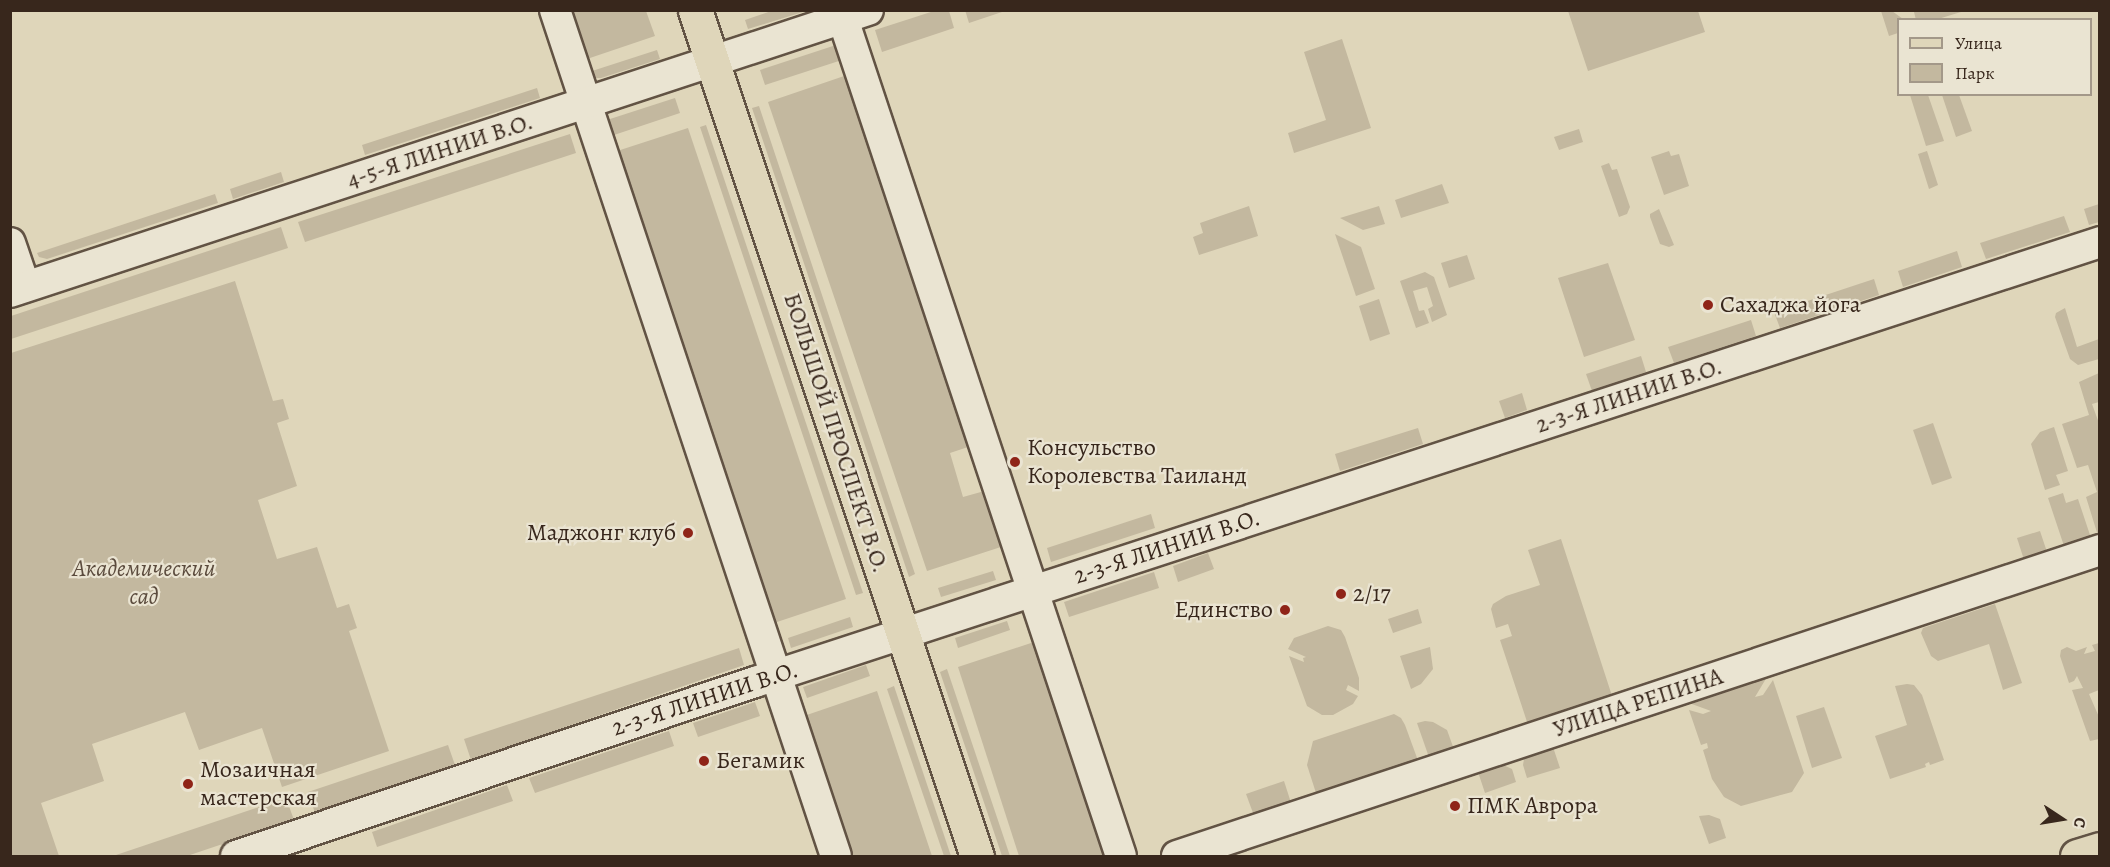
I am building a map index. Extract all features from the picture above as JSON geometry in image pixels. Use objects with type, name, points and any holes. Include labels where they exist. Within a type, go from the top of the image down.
[{"type":"main road","name":"БОЛЬШОЙ ПРОСПЕКТ В.О.","points":[[695,10],[977,856]]},
{"type":"main road","points":[[2077,856],[2100,849]]},
{"type":"street","points":[[555,10],[836,856]]},
{"type":"street","points":[[850,13],[1032,591],[1121,856]]},
{"type":"street","name":"4-5-Я ЛИНИИ В.О.","points":[[18,289],[713,63],[850,13]]},
{"type":"street","name":"2-3-Я ЛИНИИ В.О.","points":[[236,856],[776,675],[2100,242]]},
{"type":"street","points":[[10,243],[18,289]]},
{"type":"street","name":"УЛИЦА РЕПИНА","points":[[1177,856],[2100,550]]},
{"type":"green space","points":[[774,10],[806,11],[748,29],[745,20]]},
{"type":"green space","points":[[965,10],[1005,10],[1005,11],[969,23]]},
{"type":"green space","points":[[1916,10],[1960,10],[1961,12],[1941,18],[1916,18],[1914,12]]},
{"type":"green space","points":[[567,11],[646,11],[655,36],[584,60]]},
{"type":"green space","points":[[934,11],[949,11],[954,28],[882,52],[875,30]]},
{"type":"green space","points":[[1568,11],[1698,11],[1705,32],[1588,71]]},
{"type":"green space","points":[[1881,11],[1892,11],[1902,18],[1897,18],[1897,33],[1889,36]]},
{"type":"green space","points":[[1342,39],[1371,128],[1294,153],[1288,133],[1326,120],[1304,52]]},
{"type":"green space","points":[[833,46],[838,47],[845,59],[765,85],[760,70]]},
{"type":"green space","points":[[657,50],[660,59],[601,78],[596,78],[589,72]]},
{"type":"green space","points":[[850,74],[974,445],[950,453],[963,497],[988,490],[1007,545],[927,571],[768,102]]},
{"type":"green space","points":[[537,88],[540,98],[365,155],[362,145]]},
{"type":"green space","points":[[1910,96],[1928,96],[1944,141],[1926,146]]},
{"type":"green space","points":[[1942,96],[1959,96],[1972,131],[1956,137]]},
{"type":"green space","points":[[675,98],[680,113],[605,138],[606,124],[610,119]]},
{"type":"green space","points":[[759,106],[915,574],[909,577],[752,108]]},
{"type":"green space","points":[[706,125],[863,593],[856,595],[700,127]]},
{"type":"green space","points":[[688,128],[846,599],[765,626],[611,153]]},
{"type":"green space","points":[[1579,129],[1583,142],[1559,150],[1554,137]]},
{"type":"green space","points":[[570,134],[576,153],[305,242],[298,222]]},
{"type":"green space","points":[[1669,151],[1671,156],[1679,154],[1689,186],[1664,195],[1651,157]]},
{"type":"green space","points":[[1927,151],[1938,185],[1929,189],[1918,154]]},
{"type":"green space","points":[[1609,163],[1612,170],[1617,169],[1630,207],[1627,214],[1619,217],[1601,166]]},
{"type":"green space","points":[[281,172],[284,182],[233,199],[230,189]]},
{"type":"green space","points":[[1442,184],[1449,203],[1401,218],[1395,200]]},
{"type":"green space","points":[[215,194],[218,203],[47,259],[39,257],[37,253]]},
{"type":"green space","points":[[2099,204],[2099,222],[2089,225],[2084,209]]},
{"type":"green space","points":[[1249,206],[1258,236],[1199,255],[1193,237],[1203,233],[1200,223]]},
{"type":"green space","points":[[1379,206],[1385,224],[1363,230],[1340,218]]},
{"type":"green space","points":[[1659,209],[1674,245],[1669,247],[1660,244],[1650,217],[1650,214]]},
{"type":"green space","points":[[2064,216],[2070,232],[1986,259],[1980,243]]},
{"type":"green space","points":[[281,227],[288,248],[11,339],[11,316]]},
{"type":"green space","points":[[1335,234],[1361,247],[1375,289],[1356,296]]},
{"type":"green space","points":[[1957,251],[1962,267],[1903,287],[1898,271]]},
{"type":"green space","points":[[1467,255],[1475,279],[1449,288],[1441,263]]},
{"type":"green space","points":[[1608,263],[1635,340],[1584,357],[1558,278]]},
{"type":"green space","points":[[1425,272],[1434,277],[1447,315],[1432,322],[1428,309],[1433,306],[1427,287],[1413,291],[1419,311],[1424,310],[1429,323],[1416,328],[1400,281]]},
{"type":"green space","points":[[1874,279],[1879,295],[1780,328],[1774,312]]},
{"type":"green space","name":"Академический сад","points":[[235,281],[273,401],[283,399],[289,419],[277,423],[297,486],[258,500],[277,559],[317,547],[337,608],[349,604],[357,628],[349,631],[389,751],[282,787],[262,728],[199,750],[185,712],[92,744],[104,781],[41,803],[59,856],[11,856],[11,353]]},
{"type":"green space","points":[[1379,299],[1390,334],[1370,341],[1359,306]]},
{"type":"green space","points":[[2065,308],[2077,347],[2099,339],[2099,359],[2078,365],[2070,359],[2055,317],[2056,313]]},
{"type":"green space","points":[[1751,320],[1756,336],[1674,363],[1668,347]]},
{"type":"green space","points":[[1641,356],[1646,372],[1592,391],[1586,374]]},
{"type":"green space","points":[[2099,373],[2099,402],[2092,404],[2100,426],[2099,539],[2086,497],[2097,492],[2088,465],[2077,468],[2062,424],[2089,415],[2079,382]]},
{"type":"green space","points":[[1522,393],[1527,410],[1505,418],[1499,401]]},
{"type":"green space","points":[[1933,423],[1952,478],[1932,485],[1913,430]]},
{"type":"green space","points":[[2054,427],[2068,471],[2056,475],[2060,485],[2045,490],[2031,444],[2040,432]]},
{"type":"green space","points":[[1418,428],[1423,444],[1340,471],[1335,454]]},
{"type":"green space","points":[[2063,493],[2066,503],[2078,499],[2093,544],[2066,552],[2048,498]]},
{"type":"green space","points":[[1151,514],[1155,528],[1051,562],[1047,548]]},
{"type":"green space","points":[[2040,531],[2049,558],[2026,566],[2017,538]]},
{"type":"green space","points":[[1561,539],[1614,702],[1530,731],[1500,640],[1512,636],[1508,624],[1496,628],[1491,609],[1493,604],[1506,596],[1540,585],[1528,550]]},
{"type":"green space","points":[[1208,553],[1214,569],[1178,582],[1173,566]]},
{"type":"green space","points":[[993,571],[996,580],[941,597],[938,588]]},
{"type":"green space","points":[[1154,572],[1159,588],[1069,617],[1064,602]]},
{"type":"green space","points":[[1995,604],[2022,683],[2003,690],[1989,644],[1938,661],[1931,656],[1921,633],[1923,628]]},
{"type":"green space","points":[[1418,609],[1422,623],[1393,633],[1388,619]]},
{"type":"green space","points":[[850,617],[853,627],[791,648],[788,638]]},
{"type":"green space","points":[[1007,621],[1010,630],[958,648],[955,638]]},
{"type":"green space","points":[[1328,626],[1341,630],[1345,637],[1359,678],[1359,691],[1348,685],[1346,690],[1358,696],[1353,704],[1333,715],[1322,715],[1307,706],[1289,656],[1304,662],[1303,658],[1306,657],[1288,649],[1294,638]]},
{"type":"green space","points":[[1037,641],[1110,856],[1019,856],[958,667]]},
{"type":"green space","points":[[2099,643],[2099,690],[2089,694],[2099,717],[2099,739],[2090,741],[2072,690],[2083,688],[2077,676],[2069,683],[2060,656],[2061,650],[2067,647],[2076,651],[2087,647],[2084,654],[2095,651],[2092,645]]},
{"type":"green space","points":[[1430,647],[1433,669],[1421,684],[1411,689],[1400,656]]},
{"type":"green space","points":[[739,648],[744,665],[471,760],[464,739]]},
{"type":"green space","points":[[866,665],[870,676],[807,698],[803,687]]},
{"type":"green space","points":[[947,669],[1010,856],[1002,856],[940,672]]},
{"type":"green space","points":[[1767,677],[1755,697],[1763,695],[1773,680],[1804,773],[1792,792],[1741,806],[1724,797],[1712,779],[1703,750],[1708,748],[1707,743],[1701,745],[1689,710],[1703,714],[1711,711],[1689,703]]},
{"type":"green space","points":[[1914,685],[1922,695],[1944,760],[1930,765],[1929,762],[1925,764],[1926,767],[1890,779],[1875,736],[1907,725],[1895,686]]},
{"type":"green space","points":[[894,686],[951,856],[944,856],[887,689]]},
{"type":"green space","points":[[877,691],[932,856],[843,856],[798,718]]},
{"type":"green space","points":[[755,702],[760,716],[698,737],[693,723]]},
{"type":"green space","points":[[1824,707],[1842,758],[1812,768],[1796,716]]},
{"type":"green space","points":[[1394,714],[1401,718],[1405,725],[1420,766],[1320,796],[1316,793],[1307,765],[1313,741]]},
{"type":"green space","points":[[1433,722],[1447,730],[1456,755],[1431,763],[1417,723]]},
{"type":"green space","points":[[669,731],[674,746],[535,793],[529,778]]},
{"type":"green space","points":[[448,745],[455,765],[315,813],[308,792]]},
{"type":"green space","points":[[1553,747],[1560,768],[1527,778],[1523,765],[1524,759]]},
{"type":"green space","points":[[1501,764],[1512,769],[1516,782],[1485,793],[1478,772]]},
{"type":"green space","points":[[1284,781],[1293,809],[1256,821],[1246,794]]},
{"type":"green space","points":[[507,785],[513,801],[377,847],[372,832]]},
{"type":"green space","points":[[286,798],[294,820],[187,856],[113,856]]},
{"type":"green space","points":[[1709,815],[1720,819],[1726,838],[1709,844],[1699,816]]},
{"type":"place","name":"Сахаджа йога","points":[[1708,305]]},
{"type":"place","name":"Консульство Королевства Таиланд","points":[[1015,462]]},
{"type":"place","name":"Маджонг клуб","points":[[688,533]]},
{"type":"place","name":"2/17","points":[[1341,594]]},
{"type":"place","name":"Единство","points":[[1285,610]]},
{"type":"place","name":"Бегамик","points":[[704,761]]},
{"type":"place","name":"Мозаичная мастерская","points":[[188,784]]},
{"type":"place","name":"ПМК Аврора","points":[[1455,806]]}]
